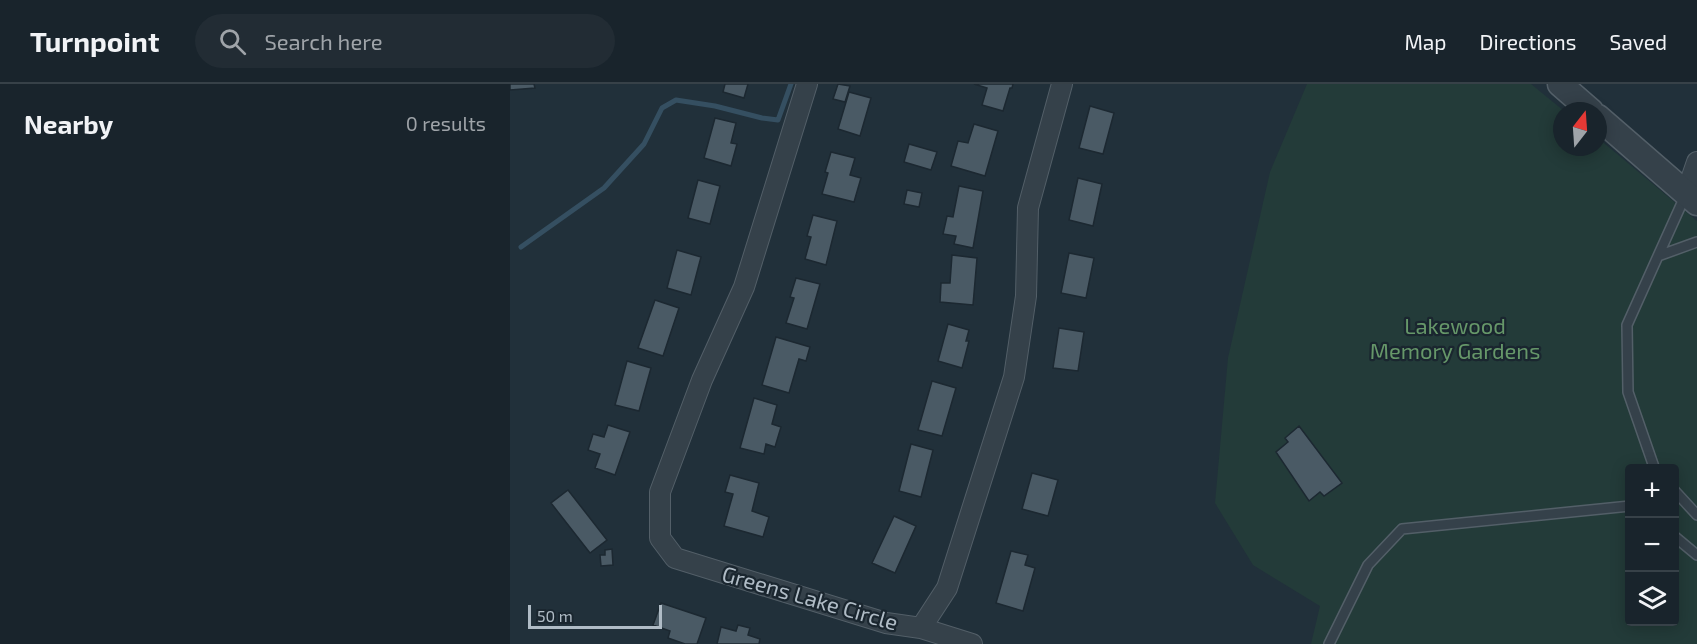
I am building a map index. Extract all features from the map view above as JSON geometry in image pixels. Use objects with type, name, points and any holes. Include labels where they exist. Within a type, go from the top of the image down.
[{"type":"street","name":"Greens Lake Circle","points":[[807,84],[744,287],[702,380],[660,492],[660,538],[675,558],[886,623],[921,627],[947,588],[1014,377],[1026,296],[1028,208],[1062,84]]},
{"type":"street","points":[[1560,84],[1581,102]]},
{"type":"street","points":[[1607,125],[1691,199]]},
{"type":"street","points":[[1691,199],[1697,162]]},
{"type":"street","points":[[921,627],[972,644]]},
{"type":"lane","points":[[1653,464],[1628,392],[1627,325],[1658,256],[1691,199]]},
{"type":"lane","points":[[1658,256],[1697,242]]},
{"type":"lane","points":[[1679,495],[1697,515]]},
{"type":"lane","points":[[1329,644],[1368,565],[1402,529],[1625,506]]},
{"type":"lane","points":[[1679,540],[1697,555]]},
{"type":"green space","name":"Lakewood Memory Gardens","points":[[1307,84],[1531,84],[1553,102],[1553,156],[1607,156],[1607,146],[1697,221],[1697,644],[1311,644],[1320,606],[1253,565],[1215,503],[1228,358],[1270,172]]},
{"type":"building","points":[[510,84],[534,84],[535,88],[510,90]]},
{"type":"building","points":[[725,84],[748,84],[744,98],[723,92]]},
{"type":"building","points":[[838,84],[850,86],[845,102],[833,99]]},
{"type":"building","points":[[974,84],[1013,84],[1003,111],[982,105],[987,88]]},
{"type":"building","points":[[849,92],[871,98],[860,136],[838,129]]},
{"type":"building","points":[[1090,106],[1114,113],[1103,154],[1079,148]]},
{"type":"building","points":[[715,118],[736,123],[731,143],[737,144],[731,166],[704,158]]},
{"type":"building","points":[[974,124],[998,131],[985,176],[951,166],[958,141],[968,143]]},
{"type":"building","points":[[909,144],[937,152],[931,170],[904,162]]},
{"type":"building","points":[[831,152],[855,158],[850,175],[861,178],[854,202],[822,194]]},
{"type":"building","points":[[1078,178],[1102,184],[1093,226],[1069,220]]},
{"type":"building","points":[[698,180],[720,186],[710,224],[688,218]]},
{"type":"building","points":[[959,186],[983,191],[973,248],[954,244],[956,236],[943,234],[947,216],[953,217]]},
{"type":"building","points":[[907,190],[922,193],[919,207],[904,204]]},
{"type":"building","points":[[813,215],[837,221],[826,265],[805,259],[811,237],[807,236]]},
{"type":"building","points":[[677,250],[701,257],[691,295],[667,288]]},
{"type":"building","points":[[1069,253],[1094,258],[1086,298],[1061,293]]},
{"type":"building","points":[[952,255],[977,258],[973,305],[940,302],[941,283],[950,283]]},
{"type":"building","points":[[796,278],[820,284],[807,329],[786,323],[794,298],[790,297]]},
{"type":"building","points":[[655,300],[679,308],[663,356],[638,348]]},
{"type":"building","points":[[948,324],[969,330],[966,341],[969,341],[962,368],[938,361]]},
{"type":"building","points":[[1059,328],[1084,332],[1078,371],[1053,368]]},
{"type":"building","points":[[776,337],[810,347],[806,361],[799,359],[789,393],[762,385]]},
{"type":"building","points":[[627,361],[651,368],[639,411],[615,405]]},
{"type":"building","points":[[932,381],[956,388],[942,436],[918,430]]},
{"type":"building","points":[[754,398],[777,405],[772,424],[781,427],[775,447],[766,444],[764,454],[740,448]]},
{"type":"building","points":[[608,425],[630,432],[615,475],[595,468],[600,454],[588,450],[593,434],[604,437]]},
{"type":"building","points":[[1299,426],[1342,483],[1324,496],[1320,492],[1309,501],[1276,452],[1288,442],[1285,438]]},
{"type":"building","points":[[911,444],[933,450],[921,497],[899,491]]},
{"type":"building","points":[[1032,473],[1058,480],[1048,516],[1022,509]]},
{"type":"building","points":[[730,475],[759,483],[752,511],[769,517],[763,537],[724,526],[733,494],[725,492]]},
{"type":"building","points":[[568,490],[607,540],[590,553],[551,503]]},
{"type":"building","points":[[894,516],[916,526],[895,573],[872,563]]},
{"type":"building","points":[[612,549],[613,565],[601,566],[600,555],[605,555],[605,550]]},
{"type":"building","points":[[1011,551],[1028,555],[1025,565],[1035,568],[1023,611],[996,603]]},
{"type":"building","points":[[661,603],[706,618],[697,644],[685,644],[668,638],[670,631],[653,625]]},
{"type":"building","points":[[738,625],[750,628],[748,635],[760,639],[759,644],[717,644],[721,627],[736,631]]},
{"type":"waterway","points":[[521,247],[604,188],[644,144],[662,108],[676,100],[778,120],[791,84]]}]
